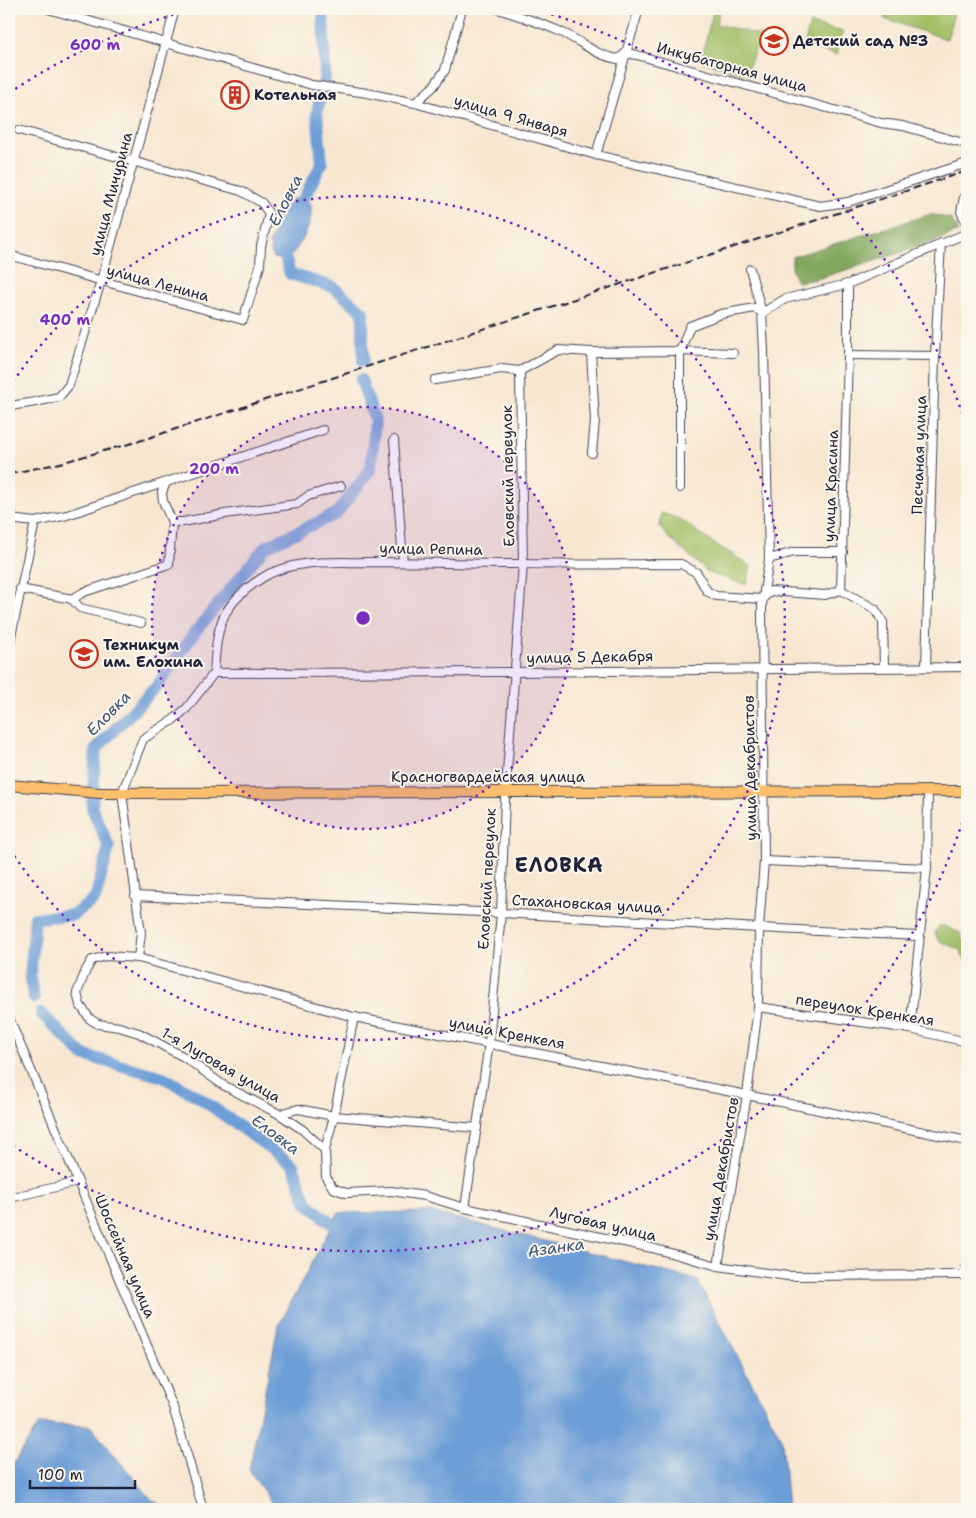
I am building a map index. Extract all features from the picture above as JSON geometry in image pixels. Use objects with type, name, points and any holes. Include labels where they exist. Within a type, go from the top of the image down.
[{"type":"main road","name":"Красногвардейская улица","points":[[9,785],[100,794],[967,791]]},
{"type":"street","name":"улица 9 Января","points":[[48,9],[312,84],[416,103],[596,155],[820,206],[848,202],[967,163]]},
{"type":"street","name":"улица Мичурина","points":[[9,406],[59,397],[69,385],[101,281],[175,9]]},
{"type":"street","points":[[416,103],[433,87],[444,70],[462,9]]},
{"type":"street","name":"Инкубаторная улица","points":[[498,9],[562,32],[610,58],[618,59],[626,53],[881,123],[903,126],[967,144]]},
{"type":"street","points":[[596,155],[639,9]]},
{"type":"street","points":[[19,130],[134,161]]},
{"type":"street","name":"улица Ленина","points":[[9,255],[243,320],[260,266],[261,246],[269,214],[262,203],[241,191],[134,161]]},
{"type":"street","points":[[964,197],[962,212],[967,224]]},
{"type":"street","points":[[680,488],[680,350],[690,326],[721,314],[755,308],[762,313],[785,299],[848,284],[967,233]]},
{"type":"street","name":"Песчаная улица","points":[[926,667],[935,356],[941,243]]},
{"type":"street","name":"улица Декабристов","points":[[718,1266],[748,1094],[758,1007],[759,928],[764,861],[762,600],[769,559],[762,313],[750,269]]},
{"type":"street","name":"улица Красина","points":[[842,590],[848,284]]},
{"type":"street","points":[[435,380],[500,369],[520,371],[558,350],[591,352],[680,350],[733,353]]},
{"type":"street","points":[[591,352],[595,421],[592,453]]},
{"type":"street","points":[[848,355],[935,356]]},
{"type":"street","name":"Еловский переулок","points":[[465,1208],[488,1043],[501,913],[506,792],[523,564],[520,371]]},
{"type":"street","points":[[9,520],[35,522],[67,515],[323,430]]},
{"type":"street","points":[[394,440],[403,562]]},
{"type":"street","points":[[72,599],[84,592],[169,564],[172,522],[163,502],[162,492],[166,483]]},
{"type":"street","points":[[172,522],[183,522],[297,504],[308,496],[341,486]]},
{"type":"street","points":[[9,646],[35,522]]},
{"type":"street","points":[[769,559],[794,552],[843,552]]},
{"type":"street","name":"улица Репина","points":[[214,673],[218,632],[226,609],[236,596],[281,568],[312,563],[682,564],[697,573],[707,591],[716,596],[762,600]]},
{"type":"street","points":[[20,589],[72,599],[80,608],[141,624]]},
{"type":"street","points":[[762,600],[771,591],[825,595],[842,590],[875,608],[883,622],[884,666]]},
{"type":"street","name":"улица 5 Декабря","points":[[214,673],[516,672],[967,666]]},
{"type":"street","points":[[138,958],[141,933],[122,793],[143,738],[173,720],[187,708],[214,673]]},
{"type":"street","points":[[910,1029],[918,936],[927,868],[928,790]]},
{"type":"street","points":[[764,861],[927,868]]},
{"type":"street","name":"Стахановская улица","points":[[135,896],[501,913],[918,936]]},
{"type":"street","name":"улица Кренкеля","points":[[80,1005],[77,993],[92,960],[106,956],[138,958],[354,1017],[748,1094],[967,1141]]},
{"type":"street","name":"1-я Луговая улица","points":[[80,1005],[90,1019],[98,1024],[119,1027],[139,1033],[184,1056],[223,1085],[279,1114],[298,1109],[334,1116],[477,1128]]},
{"type":"street","name":"переулок Кренкеля","points":[[758,1007],[910,1029],[967,1042]]},
{"type":"street","name":"Луговая улица","points":[[354,1017],[334,1116],[325,1150],[326,1177],[333,1188],[346,1193],[391,1191],[424,1196],[465,1208],[652,1248],[718,1266],[788,1276],[966,1275]]},
{"type":"street","name":"Шоссейная улица","points":[[9,1018],[173,1407],[203,1509]]},
{"type":"street","points":[[279,1114],[303,1130],[325,1150]]},
{"type":"street","points":[[9,1198],[78,1182]]},
{"type":"street","points":[[966,1275],[967,1259]]},
{"type":"green space","points":[[714,9],[720,9],[716,24],[762,36],[762,42],[754,52],[746,74],[700,61]]},
{"type":"green space","points":[[888,9],[955,9],[947,39],[884,19]]},
{"type":"green space","points":[[810,24],[843,32],[837,55],[804,46]]},
{"type":"green space","points":[[931,214],[951,219],[959,231],[926,245],[817,279],[797,282],[792,271],[792,257]]},
{"type":"green space","points":[[661,513],[680,519],[707,539],[751,566],[746,585],[709,573],[668,537],[660,527]]},
{"type":"green space","points":[[939,926],[945,926],[960,933],[962,939],[967,943],[967,964],[960,950],[938,940],[935,933]]},
{"type":"water","points":[[306,195],[311,206],[311,213],[304,236],[286,260],[273,258],[269,244],[282,215],[291,200]]},
{"type":"water","name":"Азанка","points":[[431,1212],[697,1280],[782,1440],[788,1509],[276,1509],[249,1470],[278,1327],[338,1213]]},
{"type":"water","points":[[39,1424],[90,1426],[152,1500],[168,1509],[9,1509],[9,1471]]},
{"type":"waterway","name":"Еловка","points":[[298,209],[322,163],[317,113],[325,76],[323,9]]},
{"type":"waterway","name":"Еловка","points":[[282,245],[290,274],[333,287],[363,312],[363,361]]},
{"type":"waterway","name":"Еловка","points":[[34,998],[30,979],[35,918],[73,915],[95,899],[109,847],[92,808],[96,749],[157,686],[195,632],[265,547],[336,514],[371,469],[375,420],[361,380]]},
{"type":"waterway","name":"Еловка","points":[[41,1013],[83,1055],[163,1077],[197,1096],[293,1165],[307,1203],[344,1234]]},
{"type":"railway","points":[[9,474],[60,463],[136,442],[967,171]]},
{"type":"place","name":"Детский сад №3","points":[[774,41]]},
{"type":"place","name":"Котельная","points":[[235,95]]},
{"type":"place","name":"Техникум им. Елохина","points":[[84,654]]},
{"type":"district","name":"ЕЛОВКА","points":[[559,865]]}]
